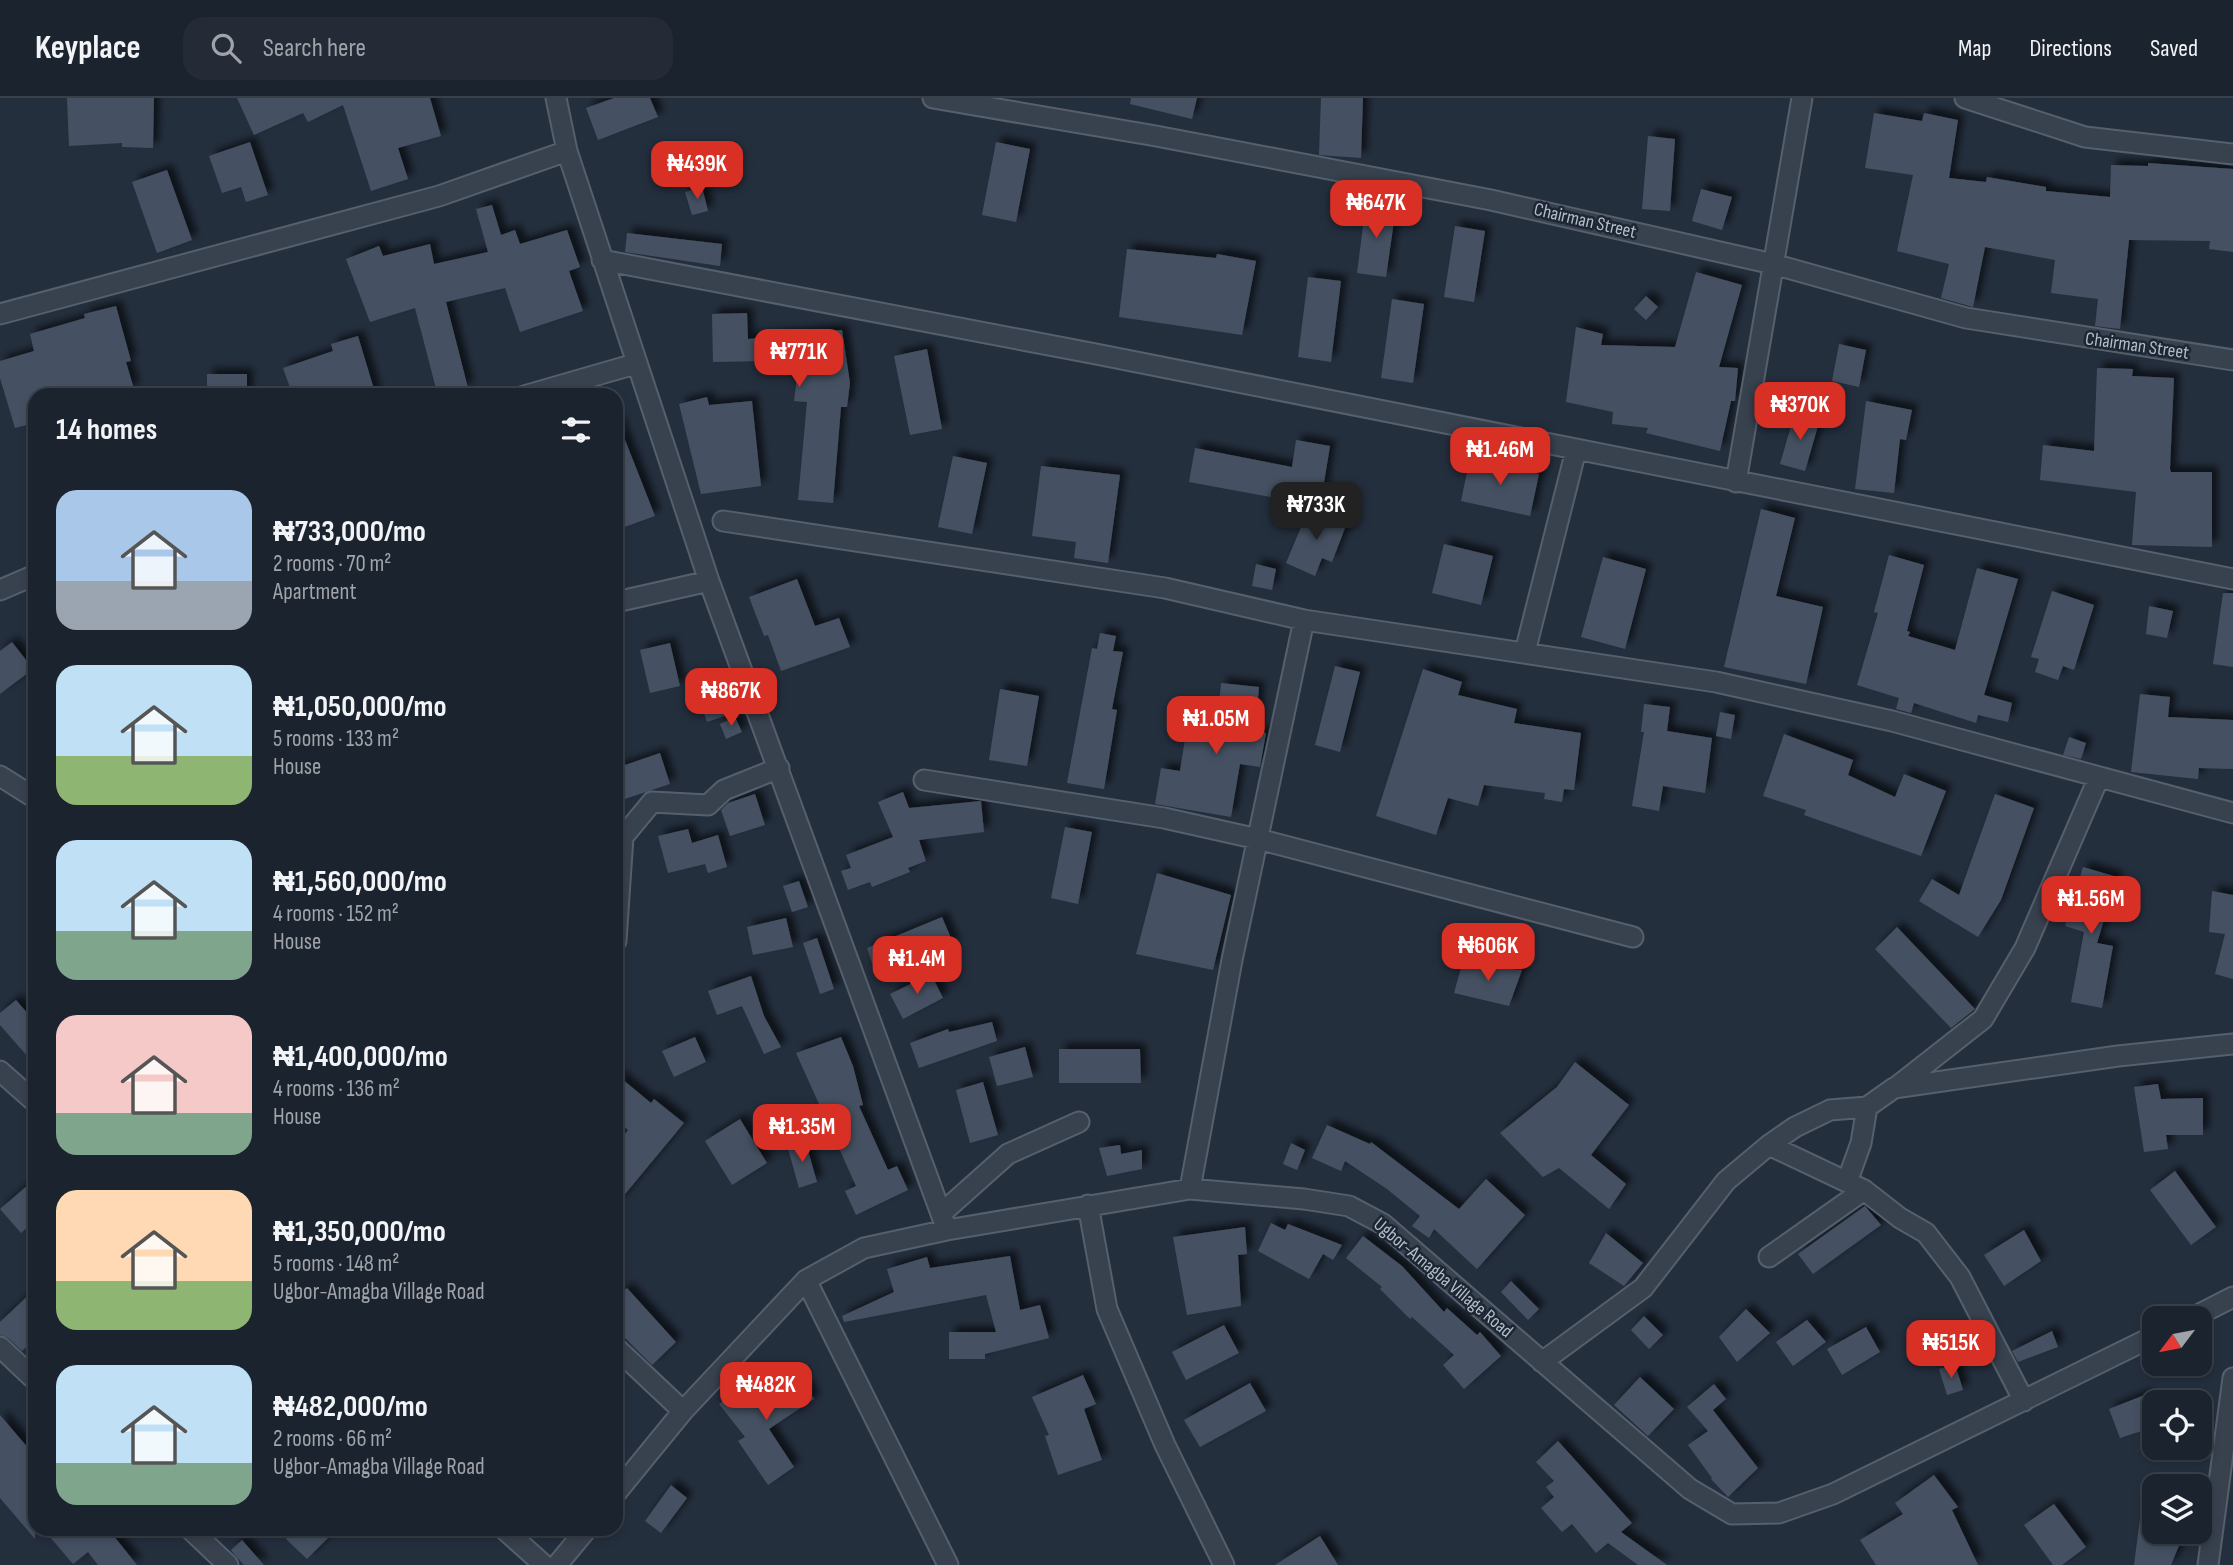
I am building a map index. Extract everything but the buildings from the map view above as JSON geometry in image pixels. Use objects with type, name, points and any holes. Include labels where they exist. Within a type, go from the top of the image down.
[{"type":"street","points":[[556,98],[567,151],[635,364],[709,581],[945,1221],[1008,1154],[1079,1122]]},
{"type":"street","name":"Chairman Street","points":[[933,98],[1341,170],[1773,264],[1966,318],[2233,360]]},
{"type":"street","points":[[1736,482],[1802,98]]},
{"type":"street","points":[[1965,98],[2085,137],[2233,154]]},
{"type":"street","points":[[0,314],[439,196],[567,151]]},
{"type":"street","points":[[602,260],[2233,579]]},
{"type":"street","points":[[552,388],[635,364]]},
{"type":"street","points":[[1525,652],[1576,450]]},
{"type":"street","points":[[723,521],[1165,588],[1304,620],[1716,682],[1892,721],[2233,813]]},
{"type":"street","points":[[0,590],[28,578]]},
{"type":"street","points":[[623,600],[709,581]]},
{"type":"street","points":[[1190,1189],[1232,960],[1304,620]]},
{"type":"street","points":[[623,837],[652,802],[708,805],[724,790],[779,768]]},
{"type":"street","points":[[0,776],[28,794]]},
{"type":"street","points":[[1542,1362],[1643,1288],[1727,1181],[1769,1144],[1795,1127],[1830,1110],[1867,1107],[1983,1019],[2025,948],[2099,777]]},
{"type":"street","points":[[924,780],[1164,818],[1258,839],[1633,937]]},
{"type":"street","points":[[1894,1088],[2105,1058],[2233,1044]]},
{"type":"street","points":[[0,1070],[28,1096]]},
{"type":"street","points":[[1769,1257],[1856,1186],[1867,1107]]},
{"type":"street","points":[[1769,1144],[1856,1186],[1900,1219],[1926,1233],[1961,1277],[2024,1401]]},
{"type":"street","name":"Ugbor-Amagba Village Road","points":[[623,1484],[683,1411],[806,1280],[864,1248],[945,1221],[1088,1205],[1190,1189],[1304,1199],[1349,1206],[1384,1224],[1690,1489],[1732,1514],[1779,1513],[1833,1494],[2142,1342]]},
{"type":"street","points":[[1088,1205],[1107,1308],[1165,1445],[1224,1565]]},
{"type":"street","points":[[806,1280],[948,1565]]},
{"type":"street","points":[[2212,1308],[2233,1297]]},
{"type":"street","points":[[0,1347],[28,1373]]},
{"type":"street","points":[[623,1355],[683,1411]]},
{"type":"street","points":[[2208,1565],[2233,1378]]},
{"type":"street","points":[[197,1536],[228,1565]]},
{"type":"street","points":[[512,1536],[544,1565]]},
{"type":"street","points":[[556,1565],[581,1536]]}]
